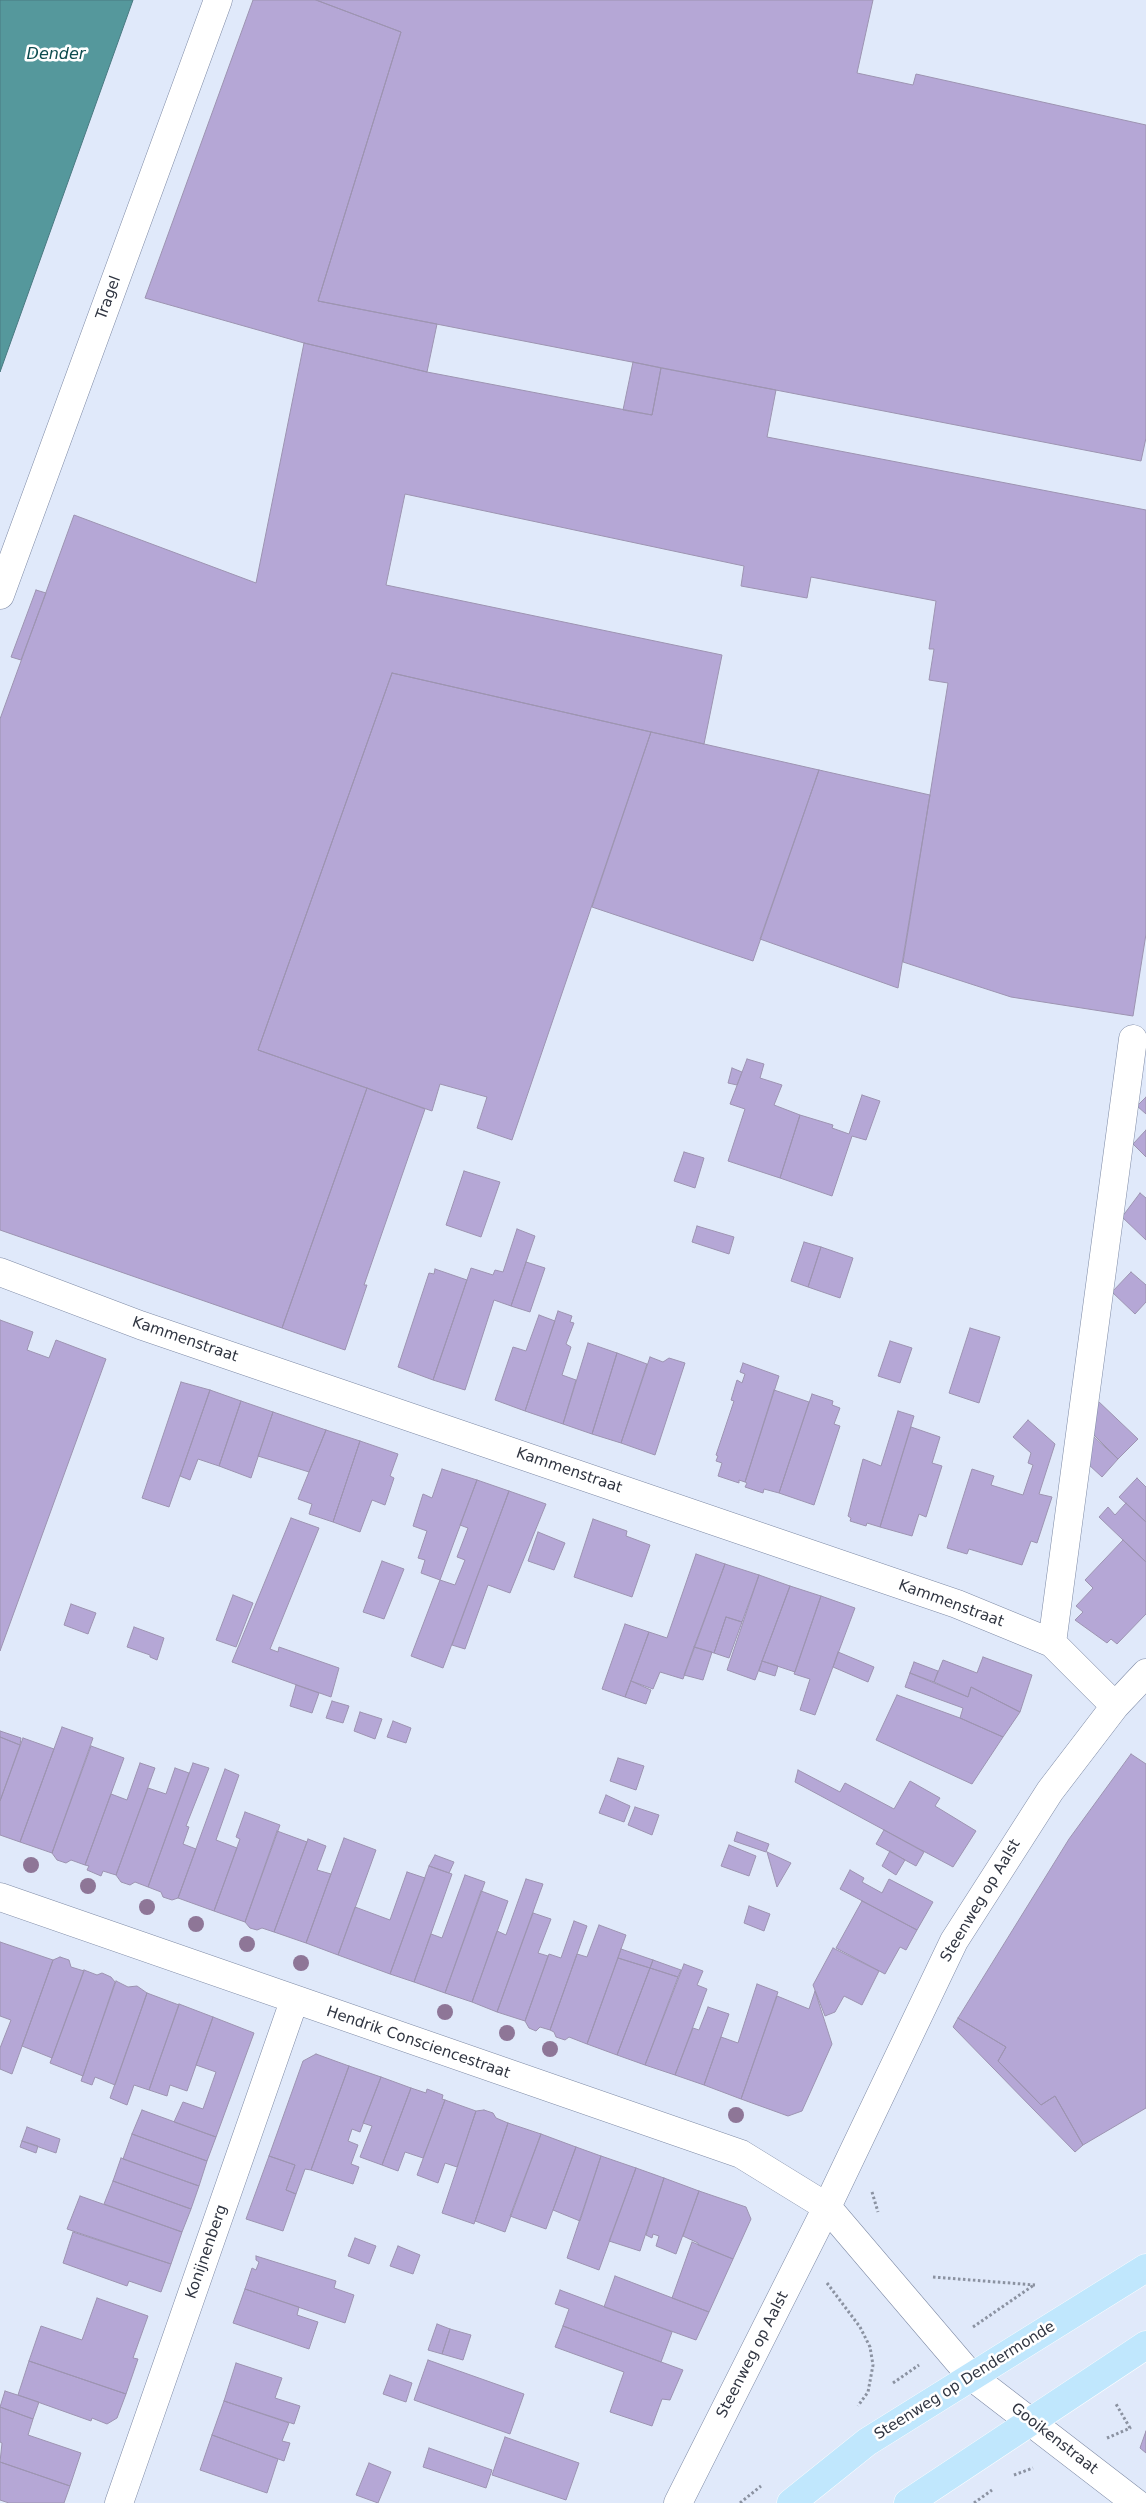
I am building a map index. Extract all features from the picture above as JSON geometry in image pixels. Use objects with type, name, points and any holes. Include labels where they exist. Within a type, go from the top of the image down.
[{"type":"main road","name":"Steenweg op Dendermonde","points":[[791,2503],[867,2442],[1146,2268]]},
{"type":"main road","points":[[908,2503],[1146,2345]]},
{"type":"street","name":"Tragel","points":[[0,595],[218,0]]},
{"type":"street","points":[[1052,1643],[1133,1039]]},
{"type":"street","name":"Kammenstraat","points":[[0,1272],[140,1324],[957,1604],[1052,1643],[1115,1706]]},
{"type":"street","name":"Steenweg op Aalst","points":[[678,2503],[828,2207],[954,1941],[1050,1791],[1115,1706],[1146,1674]]},
{"type":"street","name":"Hendrik Consciencestraat","points":[[0,1896],[294,2000],[741,2154],[828,2207]]},
{"type":"street","name":"Konijnenberg","points":[[119,2503],[294,2000]]},
{"type":"street","points":[[828,2207],[971,2376]]},
{"type":"street","name":"Gooikenstraat","points":[[971,2376],[1031,2420],[1136,2503]]},
{"type":"path","points":[[871,2187],[878,2214]]},
{"type":"path","points":[[827,2275],[827,2285],[860,2327],[870,2347],[873,2365],[868,2392],[855,2411]]},
{"type":"path","points":[[929,2275],[935,2279],[1035,2285]]},
{"type":"path","points":[[740,2503],[763,2485]]},
{"type":"water","name":"Dender","points":[[0,0],[133,0],[0,372]]},
{"type":"building","points":[[253,0],[316,0],[401,32],[318,301],[437,324],[427,372],[304,343],[145,298]]},
{"type":"building","points":[[316,0],[873,0],[857,73],[913,85],[916,74],[1146,125],[1146,438],[1141,461],[318,301],[401,32]]},
{"type":"building","points":[[304,343],[427,372],[652,415],[661,368],[776,390],[767,437],[1146,510],[1146,934],[1133,1016],[1011,997],[903,962],[948,683],[929,680],[934,649],[929,649],[936,601],[811,577],[807,598],[741,586],[744,566],[405,494],[386,585],[722,655],[704,744],[392,673],[258,1050],[367,1088],[282,1328],[0,1230],[0,719],[74,515],[256,583]]},
{"type":"building","points":[[633,362],[661,368],[652,415],[623,410]]},
{"type":"building","points":[[36,590],[46,593],[21,660],[11,657]]},
{"type":"building","points":[[392,673],[651,732],[512,1140],[477,1128],[487,1097],[440,1084],[432,1111],[258,1050]]},
{"type":"building","points":[[651,732],[819,770],[753,961],[592,907]]},
{"type":"building","points":[[819,770],[930,795],[898,988],[760,939]]},
{"type":"building","points":[[747,1059],[764,1064],[760,1078],[782,1085],[774,1105],[800,1115],[780,1178],[728,1161],[745,1109],[730,1104]]},
{"type":"building","points":[[732,1068],[742,1072],[737,1085],[728,1083]]},
{"type":"building","points":[[367,1088],[425,1109],[364,1285],[367,1285],[345,1350],[282,1328]]},
{"type":"building","points":[[862,1095],[880,1101],[866,1140],[852,1136],[832,1196],[780,1178],[800,1115],[833,1125],[832,1128],[849,1134]]},
{"type":"building","points":[[1146,1097],[1146,1114],[1137,1106]]},
{"type":"building","points":[[1146,1130],[1146,1157],[1133,1144]]},
{"type":"building","points":[[684,1152],[704,1158],[695,1188],[674,1181]]},
{"type":"building","points":[[464,1171],[500,1182],[481,1237],[446,1225]]},
{"type":"building","points":[[1140,1193],[1146,1198],[1146,1240],[1122,1217]]},
{"type":"building","points":[[697,1226],[734,1237],[729,1254],[692,1242]]},
{"type":"building","points":[[517,1229],[535,1236],[511,1306],[494,1300],[465,1390],[433,1380],[471,1268],[493,1275],[495,1270],[503,1272]]},
{"type":"building","points":[[804,1242],[821,1247],[808,1287],[791,1281]]},
{"type":"building","points":[[821,1247],[853,1258],[840,1298],[808,1287]]},
{"type":"building","points":[[526,1262],[545,1268],[530,1312],[511,1306]]},
{"type":"building","points":[[435,1269],[467,1280],[433,1380],[398,1367],[429,1273],[434,1274]]},
{"type":"building","points":[[1131,1272],[1146,1285],[1146,1302],[1135,1314],[1112,1292]]},
{"type":"building","points":[[558,1311],[572,1316],[570,1322],[574,1323],[566,1344],[571,1347],[562,1375],[576,1380],[563,1424],[525,1411]]},
{"type":"building","points":[[539,1315],[555,1321],[525,1411],[495,1400],[513,1347],[526,1351]]},
{"type":"building","points":[[0,1320],[33,1332],[27,1350],[49,1358],[56,1340],[106,1359],[0,1651]]},
{"type":"building","points":[[970,1328],[1000,1337],[979,1403],[949,1393]]},
{"type":"building","points":[[890,1341],[912,1348],[900,1383],[878,1376]]},
{"type":"building","points":[[588,1343],[617,1353],[592,1434],[563,1424]]},
{"type":"building","points":[[617,1353],[647,1364],[621,1443],[592,1434]]},
{"type":"building","points":[[650,1357],[663,1362],[669,1358],[685,1363],[655,1455],[621,1443]]},
{"type":"building","points":[[743,1363],[779,1376],[745,1482],[739,1480],[739,1483],[718,1476],[722,1463],[716,1461],[718,1456],[716,1455],[734,1401],[731,1400],[737,1380],[742,1383],[745,1374],[740,1372]]},
{"type":"building","points":[[181,1382],[210,1390],[169,1507],[142,1498]]},
{"type":"building","points":[[210,1390],[241,1401],[219,1466],[198,1459],[190,1480],[180,1476]]},
{"type":"building","points":[[774,1390],[809,1402],[779,1493],[764,1489],[763,1493],[745,1487],[747,1483],[745,1482]]},
{"type":"building","points":[[812,1394],[833,1401],[832,1405],[840,1408],[834,1424],[840,1426],[814,1505],[779,1493]]},
{"type":"building","points":[[1097,1400],[1138,1439],[1118,1459],[1092,1433]]},
{"type":"building","points":[[241,1401],[273,1412],[251,1478],[219,1466]]},
{"type":"building","points":[[898,1411],[914,1416],[880,1527],[867,1523],[866,1526],[850,1521],[851,1518],[848,1516],[863,1459],[881,1466]]},
{"type":"building","points":[[273,1412],[326,1430],[309,1472],[258,1456]]},
{"type":"building","points":[[1028,1420],[1055,1444],[1039,1494],[1052,1497],[1037,1543],[1031,1541],[1022,1565],[969,1549],[967,1554],[947,1548],[972,1469],[994,1476],[991,1485],[1023,1495],[1033,1465],[1028,1463],[1031,1453],[1013,1437]]},
{"type":"building","points":[[911,1427],[940,1437],[932,1463],[942,1466],[926,1517],[919,1514],[912,1536],[880,1527]]},
{"type":"building","points":[[326,1430],[360,1441],[333,1522],[309,1514],[312,1504],[298,1499]]},
{"type":"building","points":[[1093,1436],[1118,1459],[1102,1477],[1088,1464]]},
{"type":"building","points":[[360,1441],[398,1454],[390,1476],[394,1478],[385,1505],[372,1500],[360,1532],[333,1522]]},
{"type":"building","points":[[442,1469],[477,1480],[440,1580],[421,1573],[425,1560],[418,1558],[427,1531],[413,1526],[423,1494],[432,1498]]},
{"type":"building","points":[[1137,1478],[1146,1487],[1146,1522],[1119,1497]]},
{"type":"building","points":[[477,1480],[509,1491],[443,1668],[411,1656],[440,1580],[455,1585],[465,1560],[457,1557],[468,1528],[460,1525]]},
{"type":"building","points":[[509,1491],[546,1504],[510,1593],[488,1585],[465,1649],[452,1645]]},
{"type":"building","points":[[1126,1503],[1146,1522],[1146,1562],[1099,1517],[1108,1507],[1115,1515]]},
{"type":"building","points":[[291,1518],[319,1528],[270,1649],[278,1652],[279,1647],[339,1668],[331,1697],[232,1662]]},
{"type":"building","points":[[593,1519],[627,1531],[626,1536],[650,1545],[632,1597],[574,1577]]},
{"type":"building","points":[[538,1532],[565,1543],[554,1570],[528,1561]]},
{"type":"building","points":[[1123,1540],[1146,1562],[1146,1614],[1117,1644],[1111,1639],[1107,1643],[1075,1620],[1083,1612],[1076,1606],[1093,1588],[1085,1580]]},
{"type":"building","points":[[696,1554],[725,1564],[683,1679],[660,1672],[653,1689],[631,1681],[649,1632],[667,1638]]},
{"type":"building","points":[[382,1561],[404,1569],[384,1619],[363,1612]]},
{"type":"building","points":[[725,1564],[759,1575],[742,1622],[726,1617],[714,1653],[694,1647]]},
{"type":"building","points":[[759,1575],[790,1586],[755,1680],[727,1670]]},
{"type":"building","points":[[790,1586],[821,1596],[795,1672],[762,1661]]},
{"type":"building","points":[[233,1595],[253,1603],[236,1647],[216,1640]]},
{"type":"building","points":[[821,1596],[855,1608],[815,1715],[800,1710],[810,1679],[794,1674]]},
{"type":"building","points":[[71,1604],[96,1613],[88,1634],[64,1625]]},
{"type":"building","points":[[726,1617],[742,1622],[729,1658],[714,1653]]},
{"type":"building","points":[[625,1624],[649,1632],[625,1697],[602,1689]]},
{"type":"building","points":[[134,1627],[164,1638],[157,1660],[150,1657],[150,1655],[127,1647]]},
{"type":"building","points":[[694,1647],[712,1652],[703,1680],[684,1675]]},
{"type":"building","points":[[838,1652],[874,1667],[868,1682],[833,1667]]},
{"type":"building","points":[[983,1657],[1032,1675],[1020,1712],[971,1687],[968,1697],[934,1682],[943,1660],[977,1673]]},
{"type":"building","points":[[762,1661],[778,1666],[775,1676],[759,1671]]},
{"type":"building","points":[[914,1662],[938,1671],[934,1682],[910,1673]]},
{"type":"building","points":[[910,1673],[968,1697],[971,1687],[1020,1712],[1003,1737],[960,1718],[963,1708],[905,1687]]},
{"type":"building","points":[[631,1681],[651,1690],[646,1704],[625,1697]]},
{"type":"building","points":[[296,1685],[319,1693],[312,1713],[290,1706]]},
{"type":"building","points":[[897,1695],[960,1718],[1003,1737],[972,1784],[876,1740]]},
{"type":"building","points":[[332,1701],[349,1706],[343,1723],[326,1718]]},
{"type":"building","points":[[360,1712],[382,1719],[375,1739],[354,1731]]},
{"type":"building","points":[[393,1721],[411,1728],[406,1743],[387,1737]]},
{"type":"building","points":[[62,1727],[93,1738],[52,1853],[20,1842]]},
{"type":"building","points":[[0,1731],[21,1738],[20,1745],[0,1737]]},
{"type":"building","points":[[0,1737],[20,1745],[0,1801]]},
{"type":"building","points":[[23,1738],[54,1749],[20,1842],[0,1835],[0,1801]]},
{"type":"building","points":[[91,1746],[124,1758],[85,1865],[71,1860],[66,1863],[57,1860],[52,1853]]},
{"type":"building","points":[[1131,1754],[1146,1764],[1146,2108],[1083,2145],[1055,2096],[1041,2105],[998,2061],[1006,2047],[958,2018],[1069,1839]]},
{"type":"building","points":[[618,1758],[644,1766],[636,1790],[610,1781]]},
{"type":"building","points":[[140,1763],[155,1768],[116,1875],[103,1871],[101,1876],[87,1870],[89,1866],[85,1865],[111,1794],[127,1800]]},
{"type":"building","points":[[193,1763],[209,1768],[186,1826],[189,1827],[183,1844],[196,1849],[178,1898],[172,1900],[163,1897],[161,1892],[148,1887]]},
{"type":"building","points":[[175,1768],[189,1773],[148,1887],[135,1882],[130,1885],[121,1882],[116,1875],[148,1788],[166,1794]]},
{"type":"building","points":[[225,1769],[239,1775],[216,1840],[237,1848],[214,1911],[178,1898]]},
{"type":"building","points":[[798,1770],[840,1792],[845,1783],[894,1809],[910,1781],[940,1798],[935,1806],[976,1831],[953,1867],[795,1782]]},
{"type":"building","points":[[606,1795],[630,1806],[624,1822],[599,1813]]},
{"type":"building","points":[[635,1807],[659,1815],[652,1835],[628,1825]]},
{"type":"building","points":[[245,1812],[280,1825],[245,1922],[214,1911],[240,1839],[236,1837]]},
{"type":"building","points":[[884,1830],[924,1852],[916,1866],[876,1844]]},
{"type":"building","points":[[277,1831],[307,1842],[274,1932],[262,1928],[257,1930],[250,1928],[245,1922]]},
{"type":"building","points":[[737,1832],[769,1844],[766,1852],[734,1841]]},
{"type":"building","points":[[344,1838],[376,1850],[338,1955],[306,1943]]},
{"type":"building","points":[[308,1839],[326,1846],[317,1870],[331,1874],[306,1943],[274,1932]]},
{"type":"building","points":[[729,1845],[756,1856],[749,1876],[721,1866]]},
{"type":"building","points":[[890,1851],[905,1860],[896,1875],[882,1866]]},
{"type":"building","points":[[767,1852],[791,1863],[777,1887]]},
{"type":"building","points":[[435,1855],[454,1862],[449,1873],[429,1866]]},
{"type":"building","points":[[429,1866],[452,1874],[414,1982],[390,1974]]},
{"type":"building","points":[[850,1870],[864,1878],[862,1882],[882,1893],[889,1879],[933,1902],[917,1930],[840,1889]]},
{"type":"building","points":[[407,1872],[425,1878],[390,1974],[338,1955],[355,1907],[390,1920]]},
{"type":"building","points":[[465,1875],[485,1882],[445,1993],[414,1982],[431,1934],[442,1938]]},
{"type":"building","points":[[526,1879],[543,1884],[497,2012],[472,2002],[497,1931],[506,1935]]},
{"type":"building","points":[[481,1891],[508,1901],[472,2002],[445,1993]]},
{"type":"building","points":[[862,1901],[917,1930],[906,1950],[900,1947],[885,1974],[836,1948]]},
{"type":"building","points":[[749,1906],[770,1914],[764,1931],[744,1923]]},
{"type":"building","points":[[533,1913],[551,1919],[538,1953],[548,1956],[525,2021],[497,2012]]},
{"type":"building","points":[[574,1921],[587,1926],[550,2030],[540,2027],[536,2031],[529,2028],[525,2021],[549,1954],[561,1958]]},
{"type":"building","points":[[599,1925],[626,1935],[587,2044],[569,2037],[565,2040],[556,2037],[554,2032],[550,2030],[577,1954],[587,1957]]},
{"type":"building","points":[[0,1942],[53,1960],[12,2074],[0,2069],[0,2048],[11,2020],[0,2016]]},
{"type":"building","points":[[833,1948],[879,1971],[862,2005],[844,1996],[835,2012],[825,2016],[813,1985]]},
{"type":"building","points":[[621,1949],[653,1960],[650,1968],[618,1958]]},
{"type":"building","points":[[60,1957],[69,1960],[71,1967],[84,1971],[52,2058],[22,2046],[53,1960]]},
{"type":"building","points":[[618,1958],[650,1968],[617,2055],[587,2044]]},
{"type":"building","points":[[653,1960],[681,1970],[678,1977],[650,1968]]},
{"type":"building","points":[[684,1964],[703,1971],[697,1985],[707,1989],[675,2075],[645,2065]]},
{"type":"building","points":[[650,1968],[678,1977],[645,2065],[617,2055]]},
{"type":"building","points":[[84,1970],[97,1975],[102,1973],[111,1977],[115,1982],[83,2076],[50,2063]]},
{"type":"building","points":[[116,1981],[128,1987],[137,1986],[147,1993],[115,2085],[95,2077],[92,2085],[81,2081]]},
{"type":"building","points":[[757,1984],[778,1992],[741,2099],[704,2085],[721,2037],[738,2043]]},
{"type":"building","points":[[815,1991],[832,2044],[802,2111],[788,2116],[741,2099],[777,1996],[809,2009]]},
{"type":"building","points":[[147,1993],[179,2005],[149,2090],[134,2085],[127,2105],[110,2098]]},
{"type":"building","points":[[179,2004],[213,2017],[187,2091],[170,2085],[167,2096],[149,2090]]},
{"type":"building","points":[[708,2007],[729,2014],[704,2085],[675,2075],[693,2028],[699,2030]]},
{"type":"building","points":[[213,2017],[254,2033],[216,2137],[174,2122],[183,2102],[203,2109],[216,2072],[196,2065]]},
{"type":"building","points":[[958,2018],[1006,2047],[998,2061],[1041,2105],[1055,2096],[1083,2145],[1075,2152],[953,2027]]},
{"type":"building","points":[[316,2054],[349,2066],[311,2170],[305,2169],[296,2194],[286,2190],[295,2165],[269,2156],[303,2061]]},
{"type":"building","points":[[349,2066],[381,2077],[360,2132],[352,2129],[348,2141],[358,2145],[351,2164],[359,2167],[353,2184],[311,2170]]},
{"type":"building","points":[[381,2077],[411,2088],[382,2165],[360,2157],[372,2126],[363,2123]]},
{"type":"building","points":[[411,2088],[426,2093],[427,2089],[443,2095],[442,2099],[445,2100],[423,2158],[405,2152],[398,2171],[382,2165]]},
{"type":"building","points":[[445,2100],[476,2111],[457,2167],[445,2163],[438,2183],[417,2175]]},
{"type":"building","points":[[142,2110],[216,2137],[207,2161],[132,2134]]},
{"type":"building","points":[[484,2110],[493,2113],[496,2118],[508,2123],[474,2224],[442,2213],[476,2111]]},
{"type":"building","points":[[508,2123],[541,2134],[505,2232],[475,2221]]},
{"type":"building","points":[[27,2127],[60,2139],[56,2153],[22,2141]]},
{"type":"building","points":[[132,2134],[207,2161],[199,2186],[123,2159]]},
{"type":"building","points":[[541,2134],[576,2147],[546,2229],[510,2216]]},
{"type":"building","points":[[22,2141],[38,2146],[36,2153],[20,2147]]},
{"type":"building","points":[[576,2147],[601,2156],[580,2221],[553,2210]]},
{"type":"building","points":[[269,2156],[295,2165],[286,2190],[296,2194],[283,2231],[246,2219]]},
{"type":"building","points":[[601,2156],[636,2168],[599,2270],[567,2258]]},
{"type":"building","points":[[121,2158],[199,2186],[191,2209],[113,2181]]},
{"type":"building","points":[[636,2168],[664,2178],[640,2251],[609,2241]]},
{"type":"building","points":[[664,2178],[699,2191],[676,2254],[656,2246],[659,2236],[653,2234],[652,2238],[646,2235]]},
{"type":"building","points":[[113,2181],[191,2209],[182,2232],[104,2204]]},
{"type":"building","points":[[699,2191],[746,2207],[751,2219],[733,2259],[698,2245],[698,2243],[683,2236]]},
{"type":"building","points":[[80,2196],[182,2232],[171,2264],[67,2229]]},
{"type":"building","points":[[73,2232],[171,2264],[161,2292],[129,2281],[127,2286],[63,2263]]},
{"type":"building","points":[[355,2238],[376,2246],[369,2264],[348,2256]]},
{"type":"building","points":[[692,2242],[733,2259],[709,2312],[672,2298]]},
{"type":"building","points":[[398,2246],[420,2255],[413,2274],[390,2266]]},
{"type":"building","points":[[256,2256],[336,2281],[334,2288],[354,2295],[345,2323],[245,2289],[252,2268],[256,2270],[259,2262],[256,2260]]},
{"type":"building","points":[[615,2276],[709,2312],[696,2340],[604,2307]]},
{"type":"building","points":[[245,2289],[299,2307],[297,2315],[318,2322],[309,2349],[233,2323]]},
{"type":"building","points":[[560,2290],[672,2332],[661,2362],[563,2326],[569,2309],[555,2304]]},
{"type":"building","points":[[97,2298],[148,2316],[133,2358],[138,2359],[126,2394],[29,2361],[41,2326],[82,2340]]},
{"type":"building","points":[[437,2324],[450,2329],[442,2354],[428,2350]]},
{"type":"building","points":[[563,2326],[683,2370],[670,2400],[662,2399],[652,2426],[610,2412],[624,2372],[555,2347]]},
{"type":"building","points":[[450,2329],[471,2335],[463,2360],[442,2354]]},
{"type":"building","points":[[428,2360],[524,2394],[510,2434],[414,2400]]},
{"type":"building","points":[[29,2361],[126,2394],[117,2418],[107,2424],[92,2418],[91,2421],[18,2395]]},
{"type":"building","points":[[236,2363],[282,2378],[275,2398],[300,2406],[294,2424],[224,2401]]},
{"type":"building","points":[[390,2375],[412,2383],[406,2402],[383,2394]]},
{"type":"building","points":[[5,2391],[39,2402],[33,2419],[0,2407]]},
{"type":"building","points":[[224,2401],[289,2423],[282,2441],[290,2443],[284,2461],[212,2435]]},
{"type":"building","points":[[0,2407],[33,2419],[28,2435],[81,2453],[70,2486],[0,2462],[2,2443],[0,2442]]},
{"type":"building","points":[[1146,2431],[1146,2453],[1140,2448]]},
{"type":"building","points":[[212,2435],[278,2459],[267,2493],[200,2470]]},
{"type":"building","points":[[505,2437],[579,2463],[566,2500],[492,2475]]},
{"type":"building","points":[[429,2448],[492,2470],[486,2488],[423,2467]]},
{"type":"building","points":[[0,2462],[70,2486],[64,2503],[9,2503],[0,2500]]},
{"type":"building","points":[[369,2463],[391,2472],[378,2503],[356,2495]]}]
